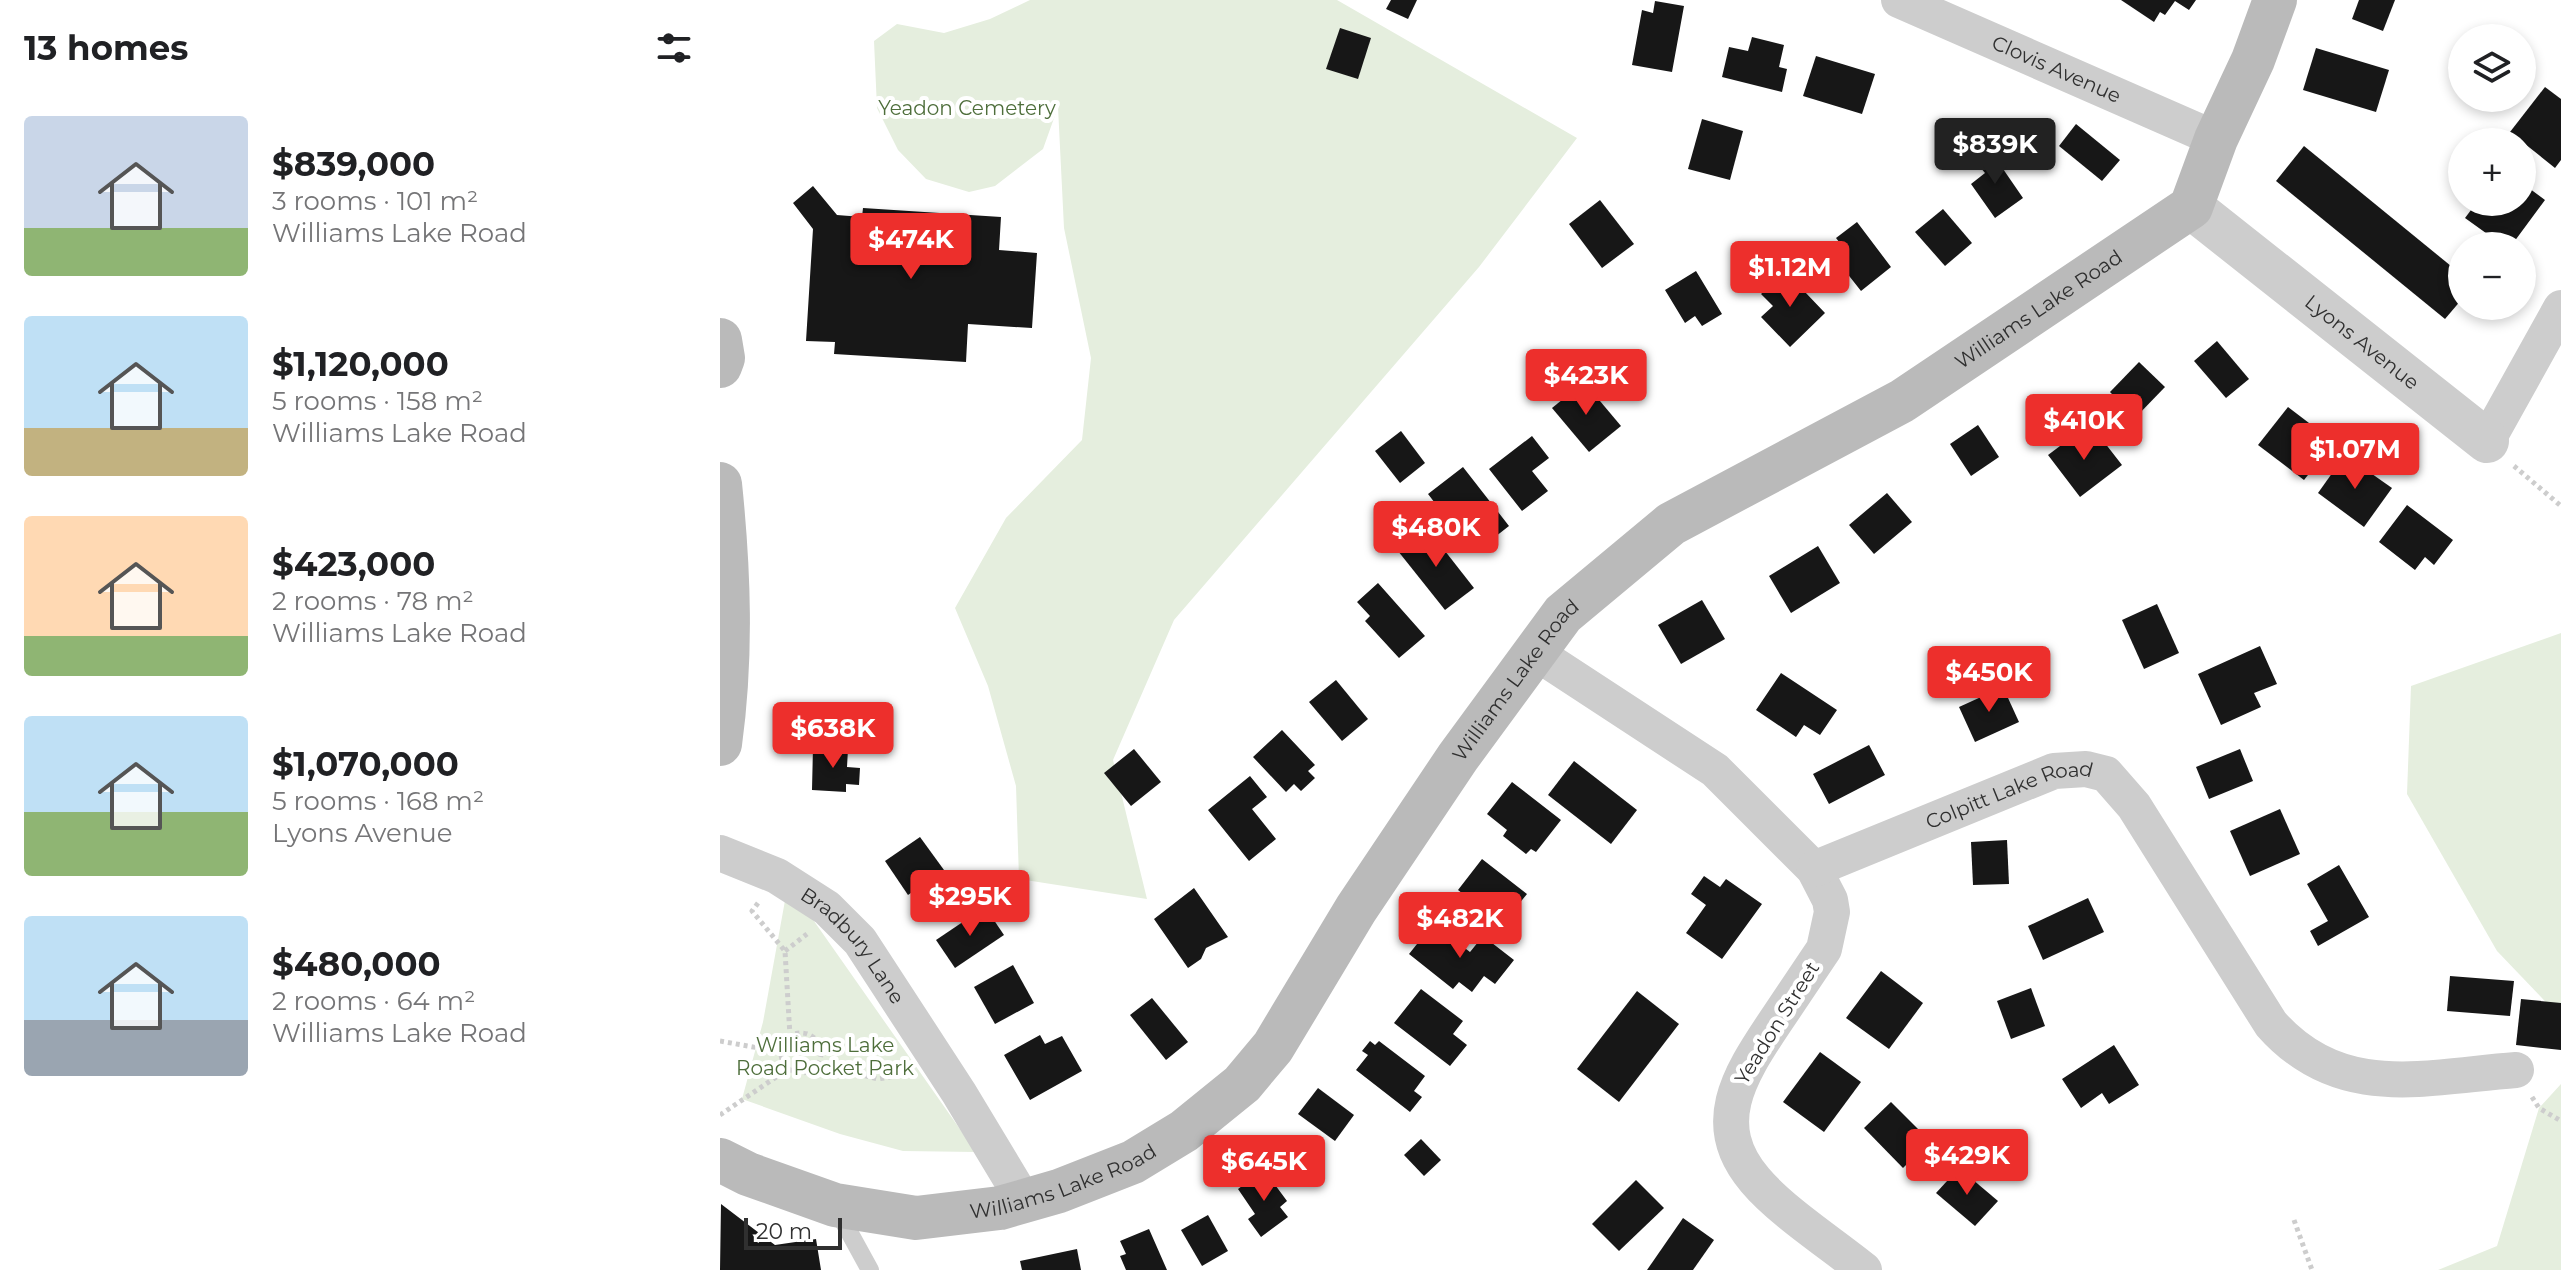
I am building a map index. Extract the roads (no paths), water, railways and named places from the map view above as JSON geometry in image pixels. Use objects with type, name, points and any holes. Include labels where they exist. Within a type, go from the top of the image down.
[{"type":"main road","points":[[2191,207],[2216,139],[2253,60],[2275,0]]},
{"type":"main road","name":"Williams Lake Road","points":[[720,1160],[748,1174],[835,1205],[916,1218],[957,1215],[1024,1201],[1097,1178],[1133,1162],[1184,1131],[1242,1084],[1273,1047],[1356,909],[1533,651],[1563,614],[1671,524],[1902,401],[2191,207]]},
{"type":"main road","points":[[720,340],[723,358],[720,366]]},
{"type":"main road","points":[[720,484],[729,569],[720,744]]},
{"type":"street","name":"Clovis Avenue","points":[[1899,0],[2216,139]]},
{"type":"street","name":"Lyons Avenue","points":[[2191,207],[2487,441]]},
{"type":"street","points":[[2487,441],[2561,308]]},
{"type":"street","points":[[1533,651],[1715,770],[1814,869]]},
{"type":"street","name":"Colpitt Lake Road","points":[[1814,869],[2054,771],[2098,771],[2112,779],[2134,806],[2271,1024],[2302,1053],[2340,1074],[2359,1078],[2399,1079],[2516,1070]]},
{"type":"street","name":"Bradbury Lane","points":[[720,853],[777,876],[827,908],[860,941],[943,1068],[1024,1201]]},
{"type":"street","name":"Yeadon Street","points":[[1814,869],[1830,900],[1829,935],[1824,949],[1742,1072],[1733,1099],[1732,1129],[1741,1158],[1758,1183],[1864,1270]]},
{"type":"lane","points":[[835,1205],[870,1270]]},
{"type":"park label","name":"Yeadon Cemetery","points":[[967,108]]},
{"type":"park label","name":"Williams Lake Road Pocket Park","points":[[825,1056]]}]
